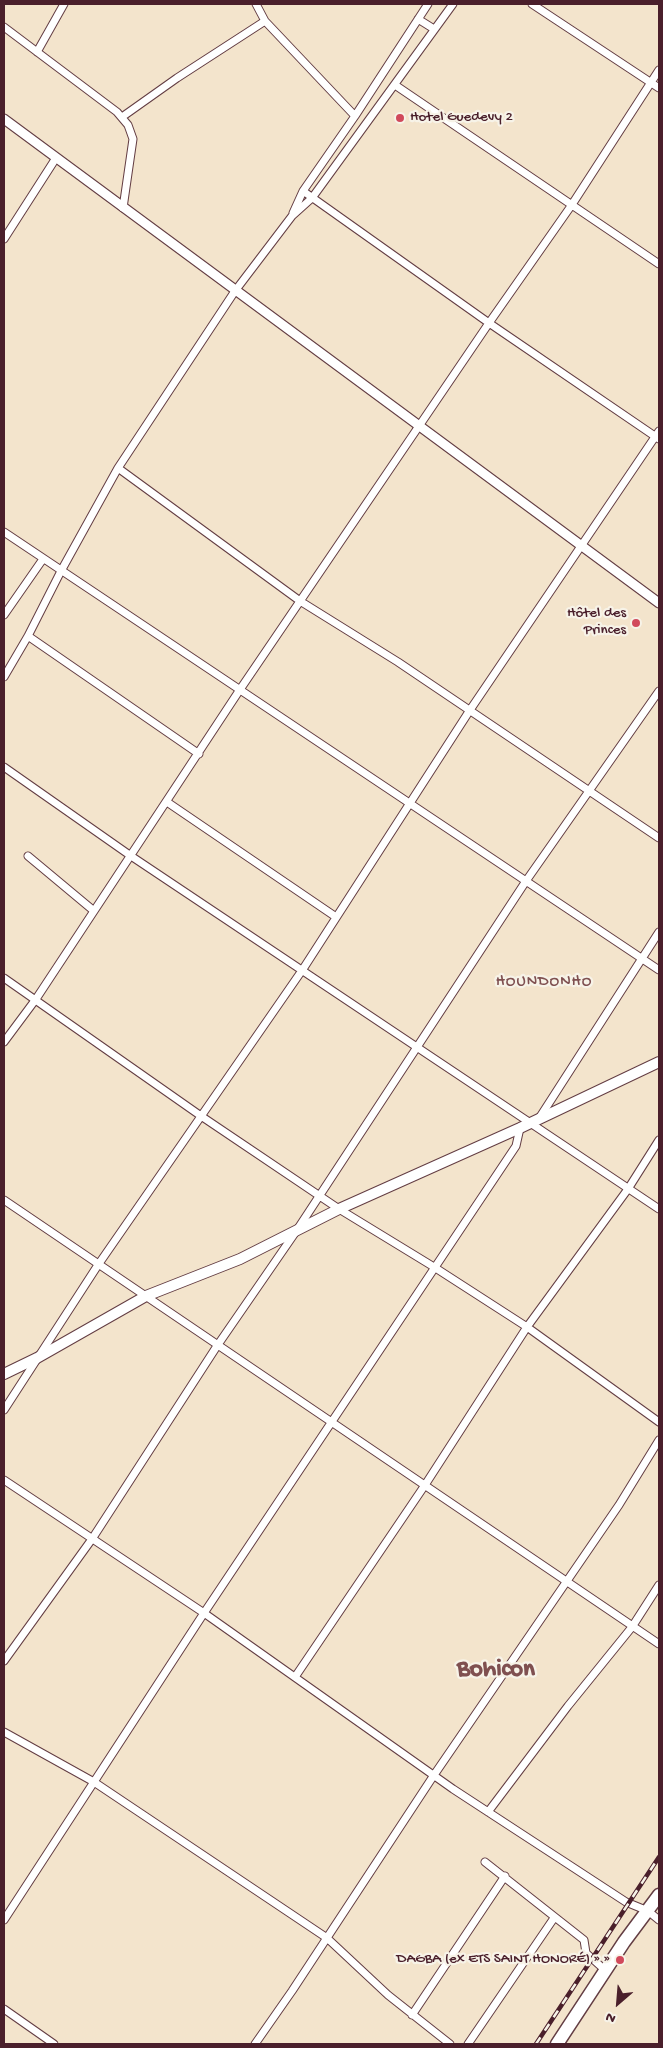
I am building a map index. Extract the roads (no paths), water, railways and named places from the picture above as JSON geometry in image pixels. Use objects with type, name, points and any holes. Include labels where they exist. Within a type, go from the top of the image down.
[{"type":"highway","points":[[557,2044],[659,1895]]},
{"type":"main road","points":[[4,1374],[37,1358],[146,1296],[240,1258],[339,1209],[659,1062]]},
{"type":"street","points":[[37,52],[64,4]]},
{"type":"street","points":[[256,4],[266,21],[355,116]]},
{"type":"street","points":[[292,216],[303,191],[355,116],[428,4]]},
{"type":"street","points":[[4,677],[118,468],[235,291],[292,216],[312,198],[453,4]]},
{"type":"street","points":[[532,4],[659,88]]},
{"type":"street","points":[[418,19],[434,29]]},
{"type":"street","points":[[122,118],[178,78],[266,21]]},
{"type":"street","points":[[4,27],[122,118],[128,125],[133,139],[123,208]]},
{"type":"street","points":[[4,1042],[36,999],[300,601],[571,206],[659,70]]},
{"type":"street","points":[[395,85],[659,264]]},
{"type":"street","points":[[4,119],[659,603]]},
{"type":"street","points":[[4,239],[56,158]]},
{"type":"street","points":[[4,1410],[98,1265],[303,969],[470,710],[658,435],[489,323],[303,191]]},
{"type":"street","points":[[118,468],[300,601],[398,662],[659,838]]},
{"type":"street","points":[[4,532],[239,691],[659,970]]},
{"type":"street","points":[[4,615],[43,559]]},
{"type":"street","points":[[28,636],[199,754]]},
{"type":"street","points":[[4,662],[11,667]]},
{"type":"street","points":[[4,1661],[92,1539],[217,1346],[297,1230],[526,881],[588,790],[659,692]]},
{"type":"street","points":[[4,767],[131,856],[416,1046],[524,1125],[659,1209]]},
{"type":"street","points":[[167,802],[336,917]]},
{"type":"street","points":[[28,856],[94,911]]},
{"type":"street","points":[[540,1117],[659,932]]},
{"type":"street","points":[[4,978],[200,1116],[339,1209],[527,1327],[659,1422]]},
{"type":"street","points":[[4,1920],[204,1613],[516,1146],[524,1125]]},
{"type":"street","points":[[295,1677],[527,1327],[628,1189],[659,1140]]},
{"type":"street","points":[[4,1200],[566,1583],[659,1644]]},
{"type":"street","points":[[255,2044],[434,1775],[566,1583],[659,1440]]},
{"type":"street","points":[[4,1480],[204,1613],[488,1812],[626,1902],[648,1911],[659,1920]]},
{"type":"street","points":[[488,1812],[568,1706],[632,1627],[659,1584]]},
{"type":"street","points":[[4,1732],[94,1782],[327,1938],[388,1996],[450,2044]]},
{"type":"street","points":[[485,1862],[584,1940],[586,1953],[606,1971]]},
{"type":"street","points":[[412,2015],[505,1876]]},
{"type":"street","points":[[468,2044],[554,1918]]},
{"type":"street","points":[[4,2009],[54,2044]]},
{"type":"railway","points":[[536,2044],[659,1857]]},
{"type":"place","name":"Hotel Guedevy 2","points":[[400,118]]},
{"type":"place","name":"Hôtel des Princes","points":[[636,623]]},
{"type":"place","name":"DAGBA (ex ETS SAINT HONORÉ) » »","points":[[620,1960]]},
{"type":"district","name":"HOUNDONHO","points":[[544,983]]},
{"type":"district","name":"Bohicon","points":[[496,1671]]}]
